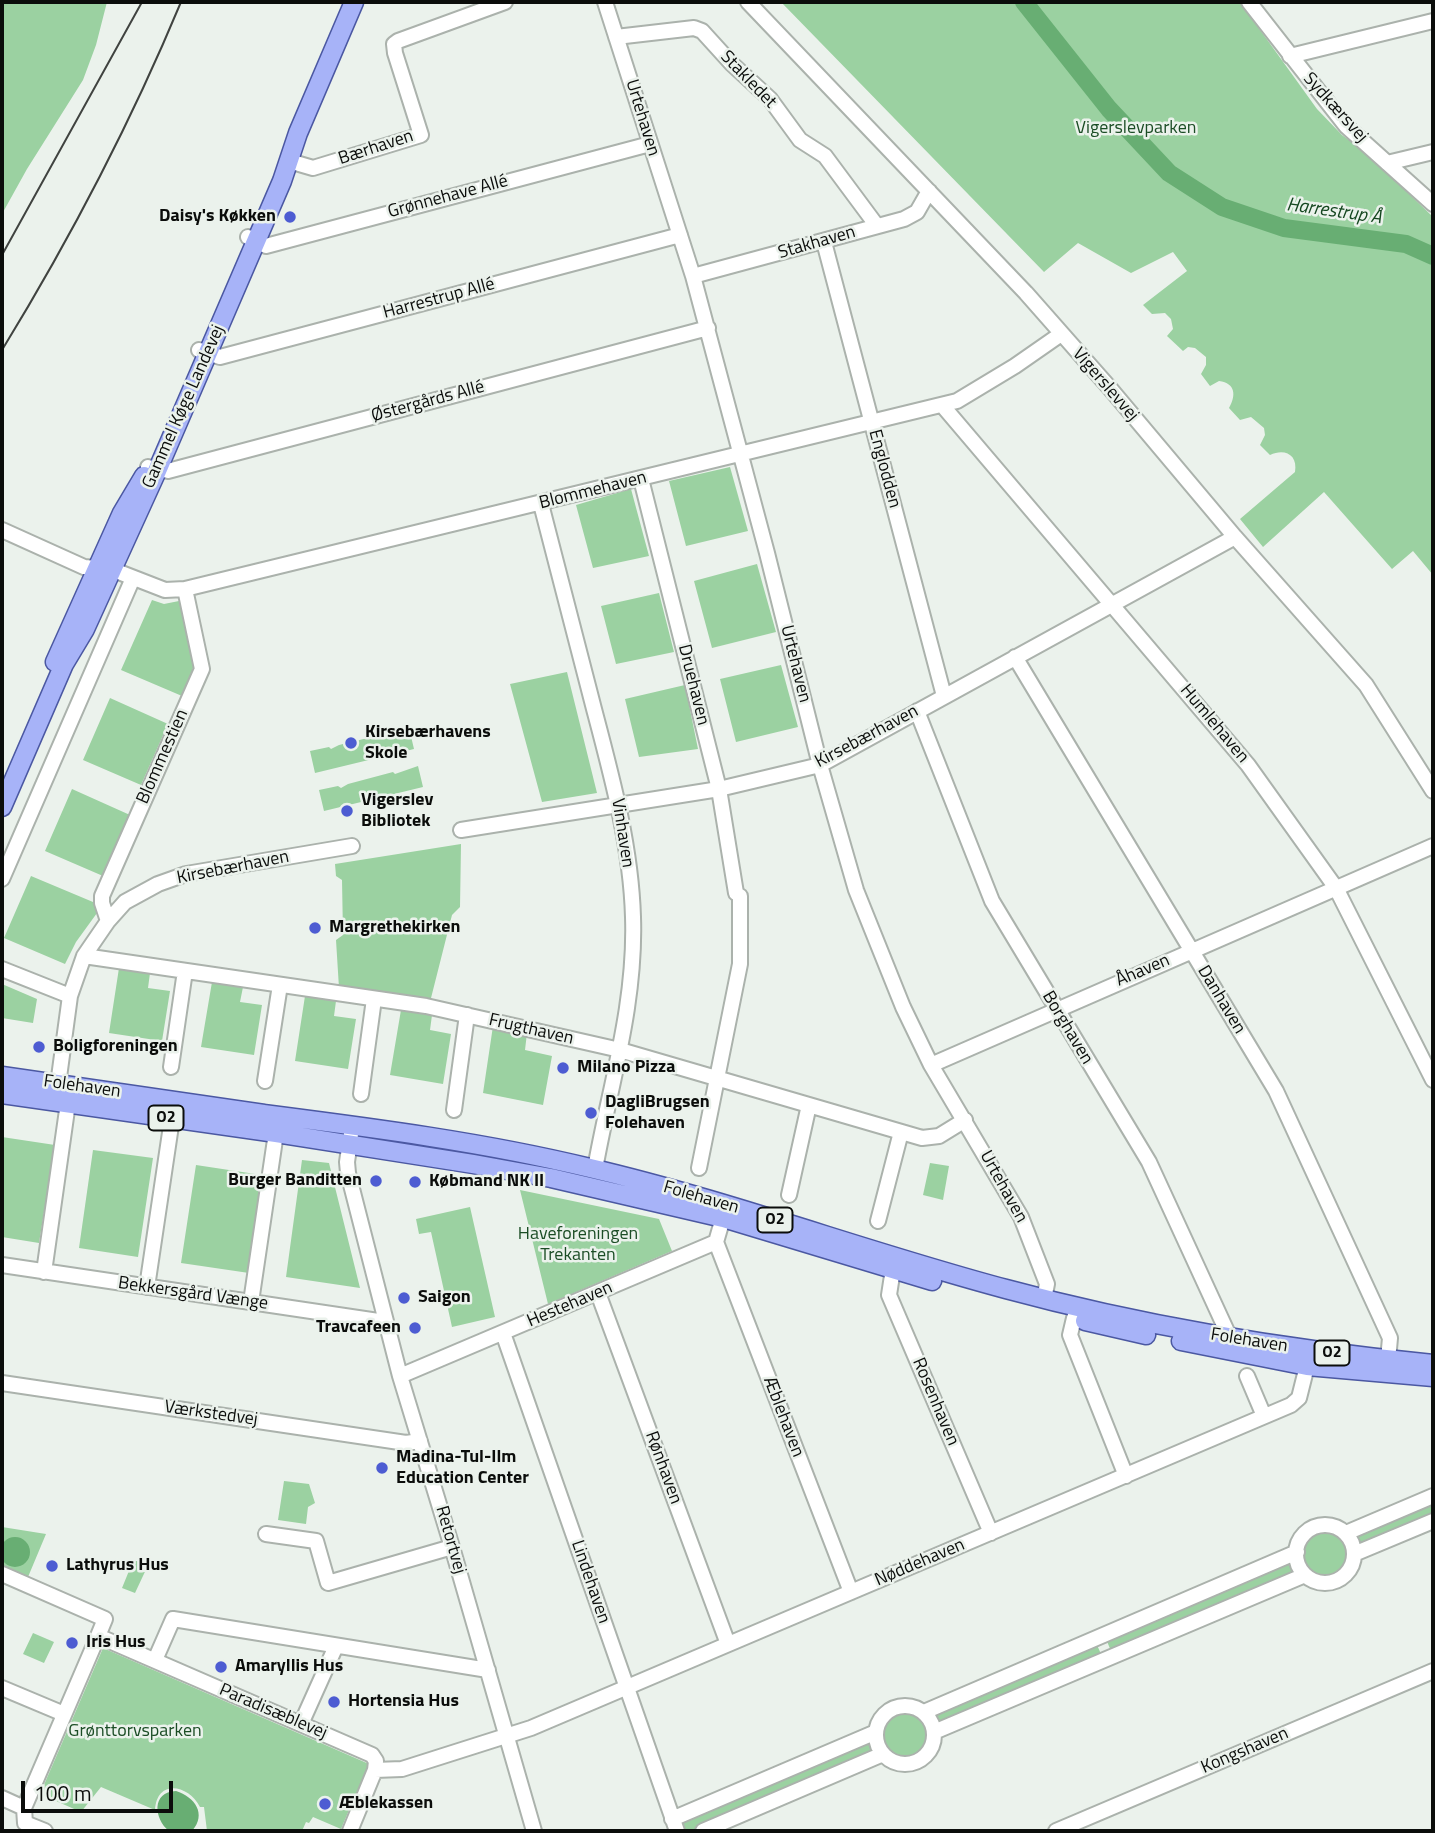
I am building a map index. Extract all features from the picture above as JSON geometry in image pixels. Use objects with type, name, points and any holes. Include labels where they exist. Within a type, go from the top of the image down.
[{"type":"main road","name":"Gammel Køge Landevej","points":[[252,239],[299,106],[344,2]]},
{"type":"main road","name":"Gammel Køge Landevej","points":[[2,780],[152,469],[252,239],[289,161],[297,134],[354,2]]},
{"type":"main road","name":"Gammel Køge Landevej","points":[[2,807],[64,664],[85,629],[104,568]]},
{"type":"main road","name":"Folehaven","points":[[6,1078],[61,1096],[172,1119],[551,1178],[723,1218],[893,1269],[1074,1318],[1307,1366],[1433,1377]]},
{"type":"main road","name":"Folehaven","points":[[2,1094],[61,1096],[352,1126],[505,1150],[595,1169],[693,1195],[871,1250],[1044,1299],[1230,1338],[1433,1364]]},
{"type":"street","name":"Bærhaven","points":[[289,161],[313,168],[421,135],[394,44],[505,2]]},
{"type":"street","name":"Urtehaven","points":[[605,2],[708,328],[820,765],[856,890],[903,1007],[931,1065],[1021,1217],[1047,1284],[1044,1299]]},
{"type":"street","name":"Vigerslevvej","points":[[748,2],[1026,293],[1366,685],[1433,791]]},
{"type":"street","name":"Sydkærsvej","points":[[1249,2],[1346,126],[1433,204]]},
{"type":"street","points":[[1290,56],[1433,21]]},
{"type":"street","name":"Stakledet","points":[[616,37],[694,28],[702,31],[770,99],[800,140],[825,156],[877,226]]},
{"type":"street","name":"Grønnehave Allé","points":[[252,239],[266,246],[650,144]]},
{"type":"street","points":[[1387,163],[1433,152]]},
{"type":"street","name":"Stakhaven","points":[[693,276],[904,219],[916,212],[929,191]]},
{"type":"street","name":"Harrestrup Allé","points":[[203,351],[220,357],[680,235]]},
{"type":"street","name":"Englodden","points":[[824,242],[944,696]]},
{"type":"street","name":"Østergårds Allé","points":[[152,469],[168,471],[708,328]]},
{"type":"street","name":"Blommehaven","points":[[2,530],[84,567],[104,568],[165,590],[185,589],[957,401],[1061,334]]},
{"type":"street","name":"Humlehaven","points":[[942,405],[1248,765],[1335,888],[1433,1080]]},
{"type":"street","name":"Druehaven","points":[[641,479],[719,789],[738,895],[740,964],[699,1168]]},
{"type":"street","name":"Vinhaven","points":[[541,503],[620,806],[634,919],[630,989],[595,1169]]},
{"type":"street","name":"Kirsebærhaven","points":[[461,830],[719,789],[820,765],[1235,537]]},
{"type":"street","points":[[2,879],[133,579]]},
{"type":"street","name":"Blommestien","points":[[108,921],[102,896],[202,668],[185,589]]},
{"type":"street","name":"Danhaven","points":[[1015,657],[1276,1091],[1390,1338],[1388,1360]]},
{"type":"street","name":"Borghaven","points":[[917,711],[992,901],[1149,1162],[1230,1338]]},
{"type":"street","name":"Kirsebærhaven","points":[[61,1096],[70,996],[84,956],[125,902],[158,884],[186,874],[352,846]]},
{"type":"street","name":"Åhaven","points":[[931,1065],[1433,846]]},
{"type":"street","name":"Frugthaven","points":[[84,956],[426,1006],[620,1050],[922,1138],[930,1138],[965,1120]]},
{"type":"street","points":[[2,969],[70,996]]},
{"type":"street","points":[[171,1066],[186,971]]},
{"type":"street","points":[[265,1080],[280,985]]},
{"type":"street","points":[[361,1094],[374,999]]},
{"type":"street","points":[[454,1110],[467,1016]]},
{"type":"street","name":"Folehaven","points":[[44,1272],[61,1096]]},
{"type":"street","points":[[789,1195],[809,1105]]},
{"type":"street","points":[[147,1287],[172,1119]]},
{"type":"street","name":"Retortvej","points":[[352,1126],[346,1161],[348,1173],[385,1321],[534,1831]]},
{"type":"street","points":[[878,1222],[901,1132]]},
{"type":"street","points":[[251,1302],[275,1133]]},
{"type":"street","points":[[716,1242],[723,1218]]},
{"type":"street","name":"Hestehaven","points":[[400,1376],[716,1242]]},
{"type":"street","name":"Æblehaven","points":[[716,1242],[851,1592]]},
{"type":"street","name":"Bekkersgård Vænge","points":[[2,1265],[385,1321]]},
{"type":"street","name":"Rosenhaven","points":[[893,1269],[889,1294],[991,1534]]},
{"type":"street","name":"Rønhaven","points":[[598,1293],[728,1644]]},
{"type":"street","points":[[1074,1318],[1070,1335],[1126,1476]]},
{"type":"street","name":"Lindehaven","points":[[502,1333],[675,1825]]},
{"type":"street","name":"Nøddehaven","points":[[375,1770],[402,1769],[507,1736],[627,1688],[1292,1405],[1299,1398],[1307,1366]]},
{"type":"street","points":[[1247,1376],[1264,1416]]},
{"type":"street","name":"Værkstedvej","points":[[2,1383],[406,1443],[420,1441]]},
{"type":"street","points":[[1346,1533],[1433,1496]]},
{"type":"street","points":[[1354,1555],[1433,1521]]},
{"type":"street","points":[[1334,1526],[1346,1533],[1352,1543],[1354,1555],[1352,1565],[1338,1580],[1321,1582],[1306,1575],[1300,1568],[1297,1552],[1302,1537],[1314,1527],[1334,1526]]},
{"type":"street","points":[[266,1534],[316,1541],[328,1583],[452,1547]]},
{"type":"street","points":[[923,1712],[1297,1552]]},
{"type":"street","points":[[2,1574],[105,1619],[24,1808],[25,1823],[45,1831]]},
{"type":"street","points":[[934,1732],[1306,1575]]},
{"type":"street","points":[[155,1660],[173,1619],[488,1670]]},
{"type":"street","name":"Paradisæblevej","points":[[98,1636],[372,1755],[376,1761],[375,1770]]},
{"type":"street","points":[[1099,1636],[1109,1659]]},
{"type":"street","points":[[301,1724],[336,1646]]},
{"type":"street","name":"Kongshaven","points":[[1056,1831],[1433,1671]]},
{"type":"street","points":[[2,1688],[64,1714]]},
{"type":"street","points":[[905,1706],[923,1712],[934,1732],[930,1750],[916,1762],[898,1763],[883,1754],[876,1740],[882,1717],[895,1707],[905,1706]]},
{"type":"street","points":[[675,1825],[876,1732]]},
{"type":"street","points":[[703,1831],[883,1754]]},
{"type":"street","points":[[350,1831],[375,1770]]},
{"type":"street","points":[[2,1798],[24,1808]]},
{"type":"green space","points":[[2,2],[107,2],[96,45],[83,80],[2,214]]},
{"type":"green space","name":"Vigerslevparken","points":[[781,2],[1240,2],[1317,109],[1433,217],[1433,575],[1413,551],[1392,569],[1324,492],[1263,547],[1240,519],[1295,472],[1294,461],[1289,454],[1281,452],[1270,455],[1260,445],[1265,435],[1264,428],[1251,417],[1240,420],[1229,408],[1233,391],[1229,384],[1219,381],[1210,386],[1201,374],[1206,365],[1206,357],[1195,348],[1188,347],[1183,351],[1167,336],[1173,329],[1171,319],[1165,313],[1152,314],[1143,305],[1187,271],[1173,252],[1131,273],[1078,243],[1044,272]]},
{"type":"green space","points":[[730,467],[748,531],[686,546],[669,481]]},
{"type":"green space","points":[[631,489],[649,556],[593,568],[576,505]]},
{"type":"green space","points":[[757,564],[776,632],[712,648],[694,581]]},
{"type":"green space","points":[[659,593],[674,652],[616,664],[601,606]]},
{"type":"green space","points":[[152,600],[164,604],[179,601],[195,663],[182,696],[121,670]]},
{"type":"green space","points":[[781,665],[798,727],[736,742],[720,679]]},
{"type":"green space","points":[[567,672],[597,793],[542,802],[510,684]]},
{"type":"green space","points":[[685,685],[698,749],[639,757],[625,699]]},
{"type":"green space","points":[[110,698],[168,724],[141,785],[83,760]]},
{"type":"green space","points":[[409,728],[414,749],[315,773],[310,751],[329,747],[331,749]]},
{"type":"green space","points":[[418,766],[423,787],[324,811],[319,790],[338,786],[341,788]]},
{"type":"green space","points":[[72,789],[130,815],[103,876],[45,851]]},
{"type":"green space","points":[[461,844],[460,907],[452,915],[430,1002],[339,988],[336,940],[343,935],[342,880],[336,876],[335,864]]},
{"type":"green space","points":[[31,876],[93,902],[97,913],[76,942],[65,964],[4,938]]},
{"type":"green space","points":[[119,968],[150,973],[148,988],[170,991],[162,1041],[109,1033]]},
{"type":"green space","points":[[212,982],[243,987],[240,1002],[262,1005],[254,1055],[201,1047]]},
{"type":"green space","points":[[2,984],[37,999],[33,1023],[2,1018]]},
{"type":"green space","points":[[305,996],[336,1001],[334,1016],[356,1019],[348,1069],[295,1061]]},
{"type":"green space","points":[[401,1010],[432,1015],[430,1030],[451,1034],[443,1084],[390,1075]]},
{"type":"green space","points":[[493,1026],[527,1033],[525,1050],[552,1056],[543,1105],[483,1093]]},
{"type":"green space","points":[[2,1137],[55,1145],[39,1243],[2,1237]]},
{"type":"green space","points":[[93,1150],[153,1158],[138,1257],[79,1248]]},
{"type":"green space","points":[[302,1160],[329,1163],[360,1288],[286,1277]]},
{"type":"green space","points":[[930,1163],[949,1166],[943,1200],[923,1195]]},
{"type":"green space","points":[[196,1165],[262,1175],[249,1273],[181,1263]]},
{"type":"green space","name":"Haveforeningen Trekanten","points":[[520,1190],[659,1219],[672,1251],[548,1304]]},
{"type":"green space","points":[[470,1207],[495,1317],[452,1327],[431,1232],[419,1234],[416,1219]]},
{"type":"green space","points":[[284,1481],[309,1484],[315,1503],[308,1507],[306,1524],[278,1520]]},
{"type":"green space","points":[[1433,1500],[1433,1515],[1359,1546],[1354,1534]]},
{"type":"green space","points":[[2,1527],[46,1534],[28,1577],[2,1565]]},
{"type":"green space","points":[[1326,1529],[1343,1536],[1350,1553],[1343,1570],[1326,1577],[1309,1570],[1302,1553],[1309,1536]]},
{"type":"green space","points":[[133,1561],[150,1561],[135,1593],[122,1588]]},
{"type":"green space","points":[[1292,1561],[1296,1573],[1111,1651],[1106,1639]]},
{"type":"green space","points":[[33,1633],[54,1642],[44,1663],[23,1654]]},
{"type":"green space","points":[[1097,1645],[1101,1654],[937,1725],[933,1713]]},
{"type":"green space","name":"Grønttorvsparken","points":[[103,1648],[369,1764],[355,1797],[346,1794],[341,1807],[349,1810],[341,1829],[313,1817],[309,1823],[306,1822],[302,1831],[207,1831],[204,1807],[200,1807],[189,1794],[174,1788],[161,1793],[155,1810],[101,1787],[81,1812],[40,1794]]},
{"type":"green space","points":[[904,1709],[921,1716],[928,1733],[921,1750],[904,1757],[887,1750],[880,1733],[887,1716]]},
{"type":"green space","points":[[870,1741],[875,1750],[871,1755],[691,1831],[684,1831],[680,1821]]},
{"type":"shaded area","points":[[15,1537],[26,1541],[30,1552],[26,1563],[15,1567],[4,1563],[0,1552],[4,1541]]},
{"type":"shaded area","points":[[176,1791],[189,1797],[199,1812],[192,1831],[169,1831],[160,1820],[159,1801],[162,1796]]},
{"type":"waterway","name":"Harrestrup Å","points":[[1024,2],[1109,109],[1169,173],[1222,207],[1284,228],[1406,244],[1433,256]]},
{"type":"tram line","points":[[2,255],[142,2]]},
{"type":"tram line","points":[[2,350],[52,266],[98,179],[142,91],[181,2]]},
{"type":"place","name":"Daisy's Køkken","points":[[290,217]]},
{"type":"place","name":"Kirsebærhavens Skole","points":[[351,743]]},
{"type":"place","name":"Vigerslev Bibliotek","points":[[347,811]]},
{"type":"place","name":"Margrethekirken","points":[[315,928]]},
{"type":"place","name":"Boligforeningen","points":[[39,1047]]},
{"type":"place","name":"Milano Pizza","points":[[563,1068]]},
{"type":"place","name":"DagliBrugsen Folehaven","points":[[591,1113]]},
{"type":"place","name":"Burger Banditten","points":[[376,1181]]},
{"type":"place","name":"Købmand NK II","points":[[415,1182]]},
{"type":"place","name":"Saigon","points":[[404,1298]]},
{"type":"place","name":"Travcafeen","points":[[415,1328]]},
{"type":"place","name":"Madina-Tul-Ilm Education Center","points":[[382,1468]]},
{"type":"place","name":"Lathyrus Hus","points":[[52,1566]]},
{"type":"place","name":"Iris Hus","points":[[72,1643]]},
{"type":"place","name":"Amaryllis Hus","points":[[221,1667]]},
{"type":"place","name":"Hortensia Hus","points":[[334,1702]]},
{"type":"place","name":"Æblekassen","points":[[325,1804]]}]
